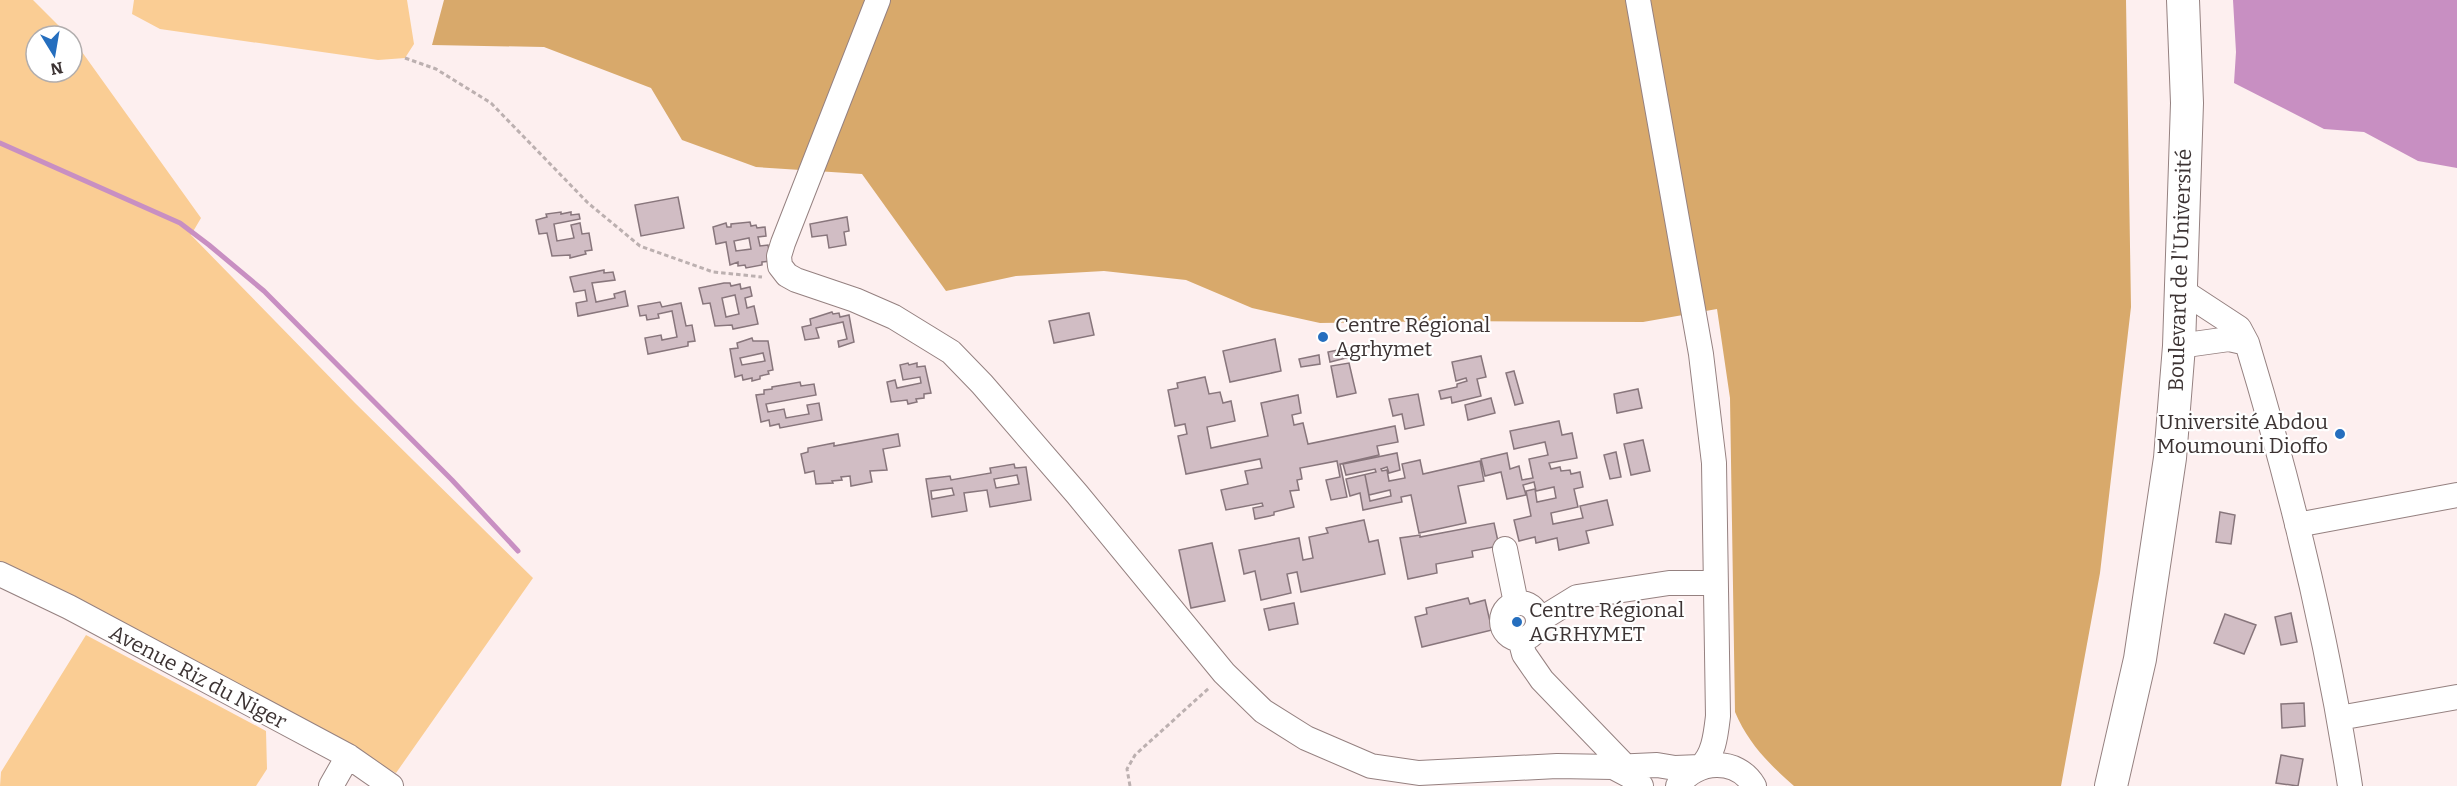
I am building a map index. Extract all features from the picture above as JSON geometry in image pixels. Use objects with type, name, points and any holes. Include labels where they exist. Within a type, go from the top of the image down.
[{"type":"main road","name":"Boulevard de l'Université","points":[[2112,786],[2140,659],[2170,458],[2179,346],[2187,103],[2183,0]]},
{"type":"street","points":[[878,0],[783,243],[779,256],[780,266],[787,275],[796,280],[855,300],[894,317],[951,352],[982,384],[1077,494],[1224,673],[1263,711],[1336,752],[1371,766],[1419,773],[1557,766],[1657,765],[1675,768],[1715,764],[1731,767],[1752,782]]},
{"type":"street","points":[[1638,0],[1701,354],[1714,463],[1718,716],[1725,745],[1752,782]]},
{"type":"street","points":[[2181,290],[2239,328],[2247,344],[2298,525],[2339,718],[2350,786]]},
{"type":"street","points":[[2179,346],[2229,339],[2247,344]]},
{"type":"street","points":[[2298,525],[2457,495]]},
{"type":"street","points":[[1505,549],[1516,603]]},
{"type":"street","name":"Avenue Riz du Niger","points":[[0,574],[69,607],[348,756],[391,786]]},
{"type":"street","points":[[1538,621],[1577,597],[1669,583],[1715,583]]},
{"type":"street","points":[[1516,603],[1528,604],[1534,609],[1538,621],[1535,632],[1520,639],[1512,638],[1506,633],[1502,625],[1502,617],[1505,610],[1516,603]]},
{"type":"street","points":[[1520,639],[1524,654],[1542,680],[1619,766],[1641,786]]},
{"type":"street","points":[[2339,718],[2457,697]]},
{"type":"street","points":[[1678,786],[1690,772],[1700,767],[1711,751],[1718,716]]},
{"type":"street","points":[[332,786],[348,756]]},
{"type":"path","points":[[405,58],[436,69],[491,103],[588,203],[640,246],[713,273],[763,277],[787,275]]},
{"type":"path","points":[[1130,786],[1127,769],[1135,756],[1224,673]]},
{"type":"shaded area","points":[[0,0],[33,0],[57,24],[24,24],[24,84],[84,84],[84,55],[201,218],[191,235],[355,403],[533,578],[396,773],[206,667],[0,563]]},
{"type":"shaded area","points":[[134,0],[407,0],[414,44],[405,58],[378,60],[160,29],[132,14]]},
{"type":"shaded area","points":[[444,0],[2126,0],[2131,307],[2100,573],[2061,786],[1794,786],[1768,761],[1746,734],[1735,712],[1730,398],[1717,309],[1643,322],[1320,323],[1252,308],[1186,280],[1104,271],[1016,276],[946,291],[862,174],[756,167],[682,140],[651,88],[544,47],[432,45]]},
{"type":"shaded area","points":[[2233,0],[2457,0],[2457,168],[2418,161],[2364,132],[2324,129],[2234,83],[2236,52]]},
{"type":"shaded area","points":[[86,635],[266,731],[267,769],[256,786],[0,786],[1,772]]},
{"type":"building","points":[[678,197],[684,228],[641,236],[635,205]]},
{"type":"building","points":[[561,212],[561,214],[571,212],[571,215],[579,214],[580,219],[554,224],[557,241],[574,238],[571,225],[580,223],[582,234],[589,233],[592,250],[570,258],[570,255],[552,256],[547,233],[539,234],[536,220],[547,217],[546,214]]},
{"type":"building","points":[[847,217],[849,231],[844,232],[846,245],[829,248],[827,235],[812,237],[810,224]]},
{"type":"building","points":[[750,222],[751,226],[756,225],[757,228],[765,227],[766,236],[758,237],[760,246],[768,245],[771,261],[746,268],[745,265],[738,266],[738,262],[730,265],[726,242],[716,244],[713,227],[726,223],[727,227],[731,227],[731,224]],"holes":[[[749,238],[751,249],[736,251],[734,241]]]},
{"type":"building","points":[[604,270],[604,273],[613,272],[615,280],[592,283],[596,302],[615,298],[614,294],[625,291],[628,306],[578,316],[576,303],[587,301],[585,290],[574,292],[570,277]]},
{"type":"building","points":[[724,283],[730,283],[731,286],[740,284],[741,289],[750,287],[752,296],[745,298],[747,308],[754,306],[758,324],[733,329],[732,325],[715,326],[710,303],[703,304],[699,288]],"holes":[[[735,295],[739,314],[726,317],[722,298]]]},
{"type":"building","points":[[660,302],[662,307],[681,303],[686,326],[692,325],[695,341],[688,342],[688,346],[648,354],[645,338],[661,335],[662,340],[677,337],[672,311],[658,314],[659,318],[647,320],[646,315],[640,316],[638,306]]},
{"type":"building","points":[[832,312],[833,314],[839,313],[840,317],[849,315],[854,342],[839,347],[838,341],[847,339],[843,322],[816,328],[819,338],[805,340],[802,327],[811,325],[810,319]]},
{"type":"building","points":[[1089,313],[1094,335],[1054,343],[1049,321]]},
{"type":"building","points":[[752,338],[753,341],[768,341],[773,370],[768,371],[769,374],[760,376],[760,379],[752,381],[752,378],[743,380],[742,375],[735,377],[730,349],[738,348],[737,343]],"holes":[[[763,353],[765,361],[742,365],[740,358]]]},
{"type":"building","points":[[1275,339],[1281,371],[1230,382],[1223,351]]},
{"type":"building","points":[[1348,348],[1350,357],[1330,362],[1328,352]]},
{"type":"building","points":[[1319,355],[1320,364],[1301,367],[1299,359]]},
{"type":"building","points":[[1481,356],[1486,377],[1477,379],[1481,396],[1452,403],[1451,397],[1441,399],[1439,391],[1457,387],[1457,384],[1467,381],[1466,378],[1456,381],[1452,362]]},
{"type":"building","points":[[908,363],[909,365],[917,363],[917,367],[925,366],[931,393],[924,394],[924,398],[916,399],[917,402],[908,404],[907,400],[891,402],[887,382],[895,380],[897,388],[921,383],[920,377],[903,380],[900,365]]},
{"type":"building","points":[[1349,363],[1356,393],[1337,397],[1331,366]]},
{"type":"building","points":[[1514,371],[1523,403],[1515,405],[1506,373]]},
{"type":"building","points":[[1205,377],[1209,394],[1220,392],[1223,403],[1231,401],[1235,421],[1207,427],[1211,448],[1268,436],[1261,403],[1298,395],[1301,413],[1292,415],[1294,425],[1303,423],[1308,444],[1395,426],[1398,442],[1377,446],[1379,455],[1340,464],[1347,497],[1331,500],[1326,480],[1340,477],[1337,461],[1300,468],[1302,479],[1297,480],[1299,490],[1290,491],[1294,507],[1255,519],[1253,508],[1263,506],[1262,503],[1226,510],[1221,490],[1248,484],[1245,471],[1262,468],[1260,459],[1186,474],[1178,436],[1187,434],[1185,424],[1175,426],[1168,390],[1178,388],[1177,383]]},
{"type":"building","points":[[800,382],[801,386],[814,384],[816,395],[766,404],[768,412],[784,409],[786,418],[809,414],[807,405],[819,403],[822,420],[780,428],[779,424],[770,426],[769,420],[761,422],[756,395],[764,394],[764,390],[772,389],[772,387]]},
{"type":"building","points":[[1638,389],[1642,408],[1617,413],[1614,394]]},
{"type":"building","points":[[1418,394],[1424,425],[1405,429],[1402,414],[1393,416],[1389,399]]},
{"type":"building","points":[[1491,398],[1495,413],[1468,420],[1465,405]]},
{"type":"building","points":[[1559,421],[1562,435],[1572,433],[1577,458],[1549,463],[1551,469],[1560,467],[1561,471],[1570,470],[1571,474],[1580,472],[1583,487],[1574,489],[1578,507],[1551,513],[1553,524],[1583,518],[1580,506],[1607,500],[1613,525],[1586,531],[1589,543],[1559,550],[1557,538],[1536,543],[1535,537],[1519,541],[1514,520],[1531,516],[1526,491],[1535,489],[1537,502],[1556,498],[1554,487],[1536,491],[1534,482],[1523,485],[1526,495],[1507,499],[1501,472],[1485,476],[1481,459],[1507,453],[1510,469],[1519,466],[1522,480],[1533,478],[1529,459],[1548,455],[1545,442],[1514,449],[1510,431]]},
{"type":"building","points":[[898,434],[900,446],[883,449],[887,470],[870,471],[872,482],[851,486],[850,476],[841,477],[842,480],[832,481],[833,483],[816,484],[814,471],[805,473],[801,454],[808,452],[808,448],[834,443],[834,446]]},
{"type":"building","points":[[1643,440],[1650,471],[1631,475],[1624,444]]},
{"type":"building","points":[[1616,452],[1621,477],[1610,479],[1604,455]]},
{"type":"building","points":[[1397,453],[1400,470],[1389,473],[1387,467],[1381,469],[1382,471],[1387,470],[1389,481],[1405,478],[1402,464],[1420,460],[1423,474],[1480,461],[1484,481],[1458,486],[1466,523],[1419,533],[1411,495],[1401,497],[1402,502],[1363,510],[1360,493],[1350,496],[1346,479],[1376,472],[1375,469],[1346,475],[1343,464]],"holes":[[[1365,475],[1369,495],[1390,490],[1391,496],[1370,501]]]},
{"type":"building","points":[[1014,464],[1015,468],[1026,467],[1031,500],[990,507],[987,490],[964,493],[967,511],[932,517],[926,479],[950,476],[951,480],[991,473],[990,468]],"holes":[[[1017,475],[1019,484],[996,488],[994,479]],[[952,488],[954,495],[932,499],[931,491]]]},
{"type":"building","points":[[2220,512],[2235,515],[2231,544],[2216,542]]},
{"type":"building","points":[[1364,520],[1369,542],[1378,540],[1385,574],[1301,592],[1297,572],[1287,574],[1291,593],[1261,600],[1255,571],[1244,574],[1239,550],[1299,538],[1303,560],[1313,558],[1309,537],[1328,533],[1326,528]]},
{"type":"building","points":[[1494,523],[1499,546],[1472,551],[1473,557],[1436,564],[1437,573],[1408,579],[1400,538],[1420,535],[1420,537]]},
{"type":"building","points":[[1212,543],[1225,601],[1191,608],[1179,550]]},
{"type":"building","points":[[1468,598],[1470,604],[1485,600],[1492,630],[1422,647],[1415,617],[1427,614],[1426,608]]},
{"type":"building","points":[[1294,603],[1298,624],[1269,630],[1264,609]]},
{"type":"building","points":[[2291,613],[2297,642],[2281,645],[2275,617]]},
{"type":"building","points":[[2225,614],[2256,625],[2244,654],[2214,643]]},
{"type":"building","points":[[2304,703],[2305,726],[2282,728],[2281,704]]},
{"type":"building","points":[[2281,755],[2303,759],[2298,786],[2276,783]]},
{"type":"waterway","points":[[0,143],[180,223],[209,245],[264,291],[452,480],[518,551]]},
{"type":"place","name":"Centre Régional Agrhymet","points":[[1323,337]]},
{"type":"place","name":"Université Abdou Moumouni Dioffo","points":[[2340,434]]},
{"type":"place","name":"Centre Régional AGRHYMET","points":[[1517,622]]}]
